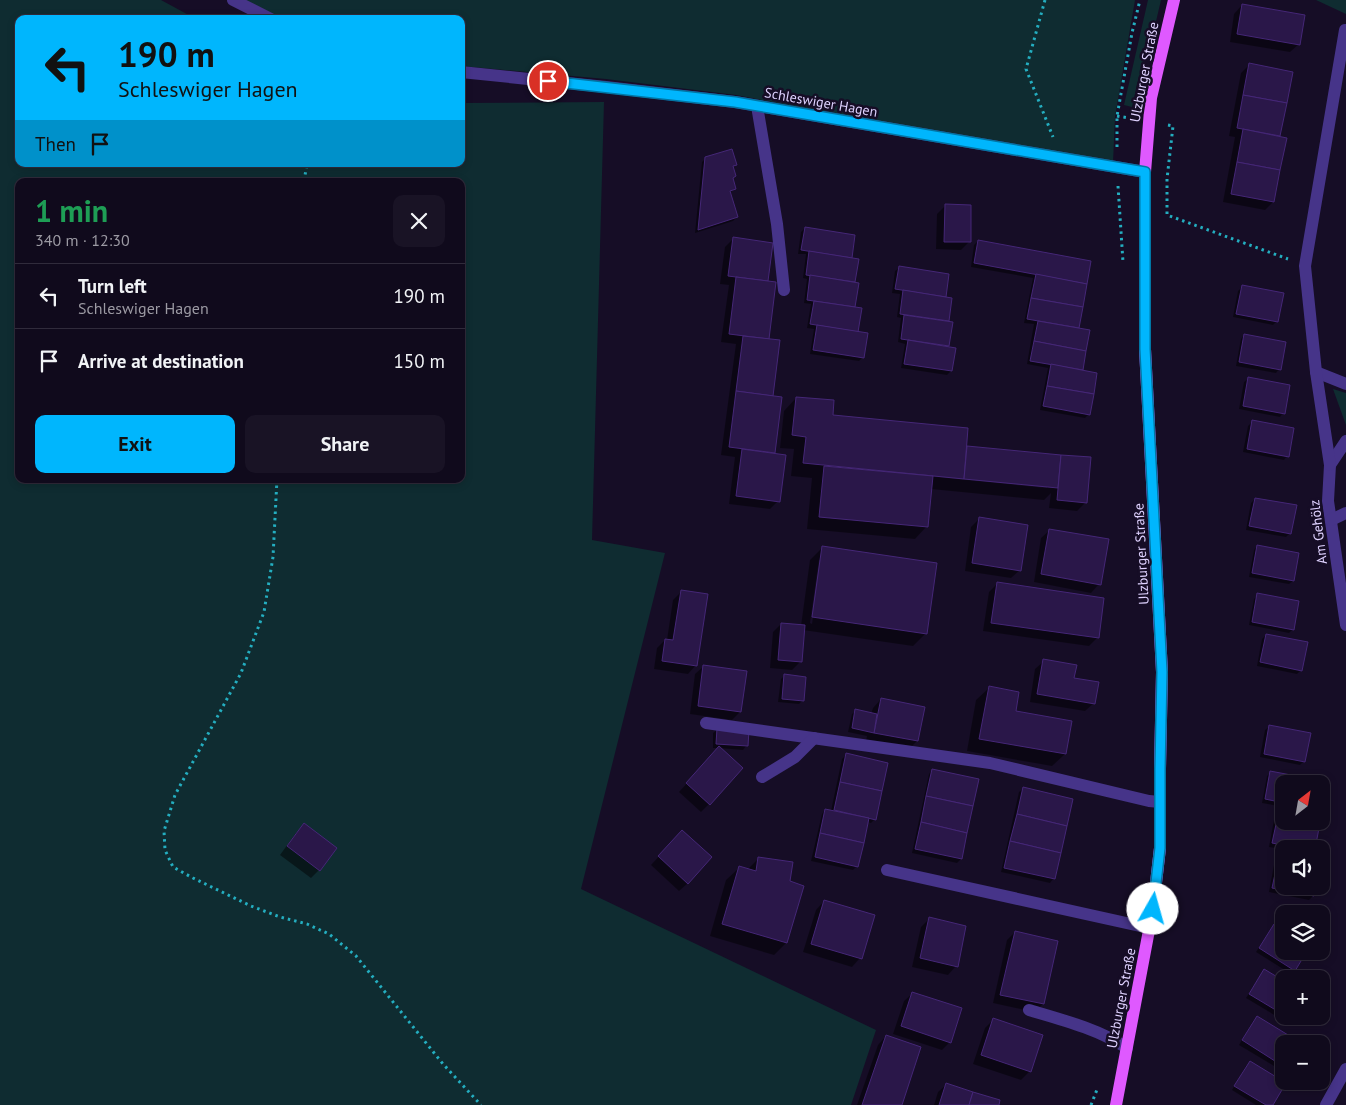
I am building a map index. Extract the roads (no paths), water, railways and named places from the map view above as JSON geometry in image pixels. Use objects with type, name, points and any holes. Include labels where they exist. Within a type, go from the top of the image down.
[{"type":"main road","name":"Ulzburger Straße","points":[[1116,1105],[1153,909],[1160,848],[1162,672],[1145,349],[1145,172],[1148,121],[1174,0]]},
{"type":"street","points":[[233,0],[263,15]]},
{"type":"street","name":"Am Gehölz","points":[[1345,30],[1305,266],[1316,372],[1330,465],[1328,501],[1330,520],[1346,626]]},
{"type":"street","name":"Schleswiger Hagen","points":[[465,72],[606,87],[758,106],[1145,172]]},
{"type":"street","points":[[758,106],[777,224],[784,290]]},
{"type":"street","points":[[1316,372],[1346,384]]},
{"type":"street","points":[[1330,465],[1346,441]]},
{"type":"street","points":[[1330,520],[1346,513]]},
{"type":"street","points":[[706,723],[990,763],[1149,802],[1160,802]]},
{"type":"street","points":[[762,777],[795,757],[814,738]]},
{"type":"street","points":[[887,870],[1149,928]]},
{"type":"street","points":[[1030,1010],[1080,1026],[1113,1039],[1127,1048]]},
{"type":"street","points":[[1326,1105],[1346,1068]]}]
